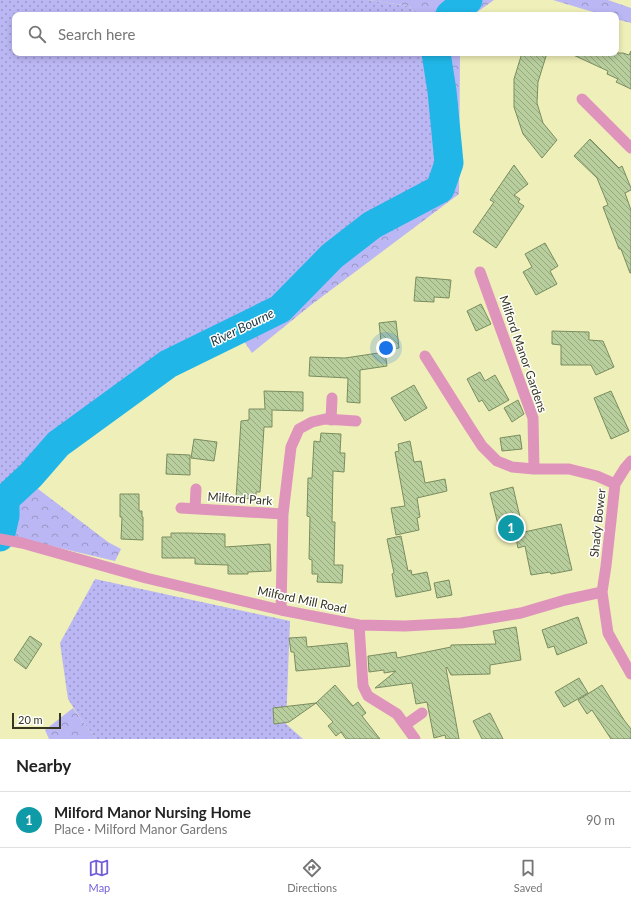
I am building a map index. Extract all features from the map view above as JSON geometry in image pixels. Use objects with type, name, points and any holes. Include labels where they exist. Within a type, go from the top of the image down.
[{"type":"street","points":[[582,99],[631,148]]},
{"type":"street","name":"Milford Manor Gardens","points":[[480,272],[533,418],[534,469]]},
{"type":"street","points":[[425,356],[468,426],[482,446],[497,461],[512,467],[534,469],[569,469],[597,476],[615,484]]},
{"type":"street","points":[[332,398],[332,420]]},
{"type":"street","name":"Milford Park","points":[[281,610],[283,514],[291,447],[299,429],[312,422],[326,419],[356,421]]},
{"type":"street","name":"Shady Bower","points":[[631,461],[624,468],[615,484],[602,592],[608,633],[631,674]]},
{"type":"street","name":"Milford Park","points":[[195,509],[196,489]]},
{"type":"street","name":"Milford Park","points":[[181,508],[283,514]]},
{"type":"street","name":"Milford Mill Road","points":[[0,539],[22,543],[146,578],[281,610],[359,625],[405,626],[461,622],[521,613],[565,600],[602,592]]},
{"type":"street","points":[[359,625],[363,686],[368,696],[397,714],[415,739]]},
{"type":"street","points":[[405,726],[422,713]]},
{"type":"green space","points":[[0,0],[369,0],[409,6],[414,12],[12,12],[12,56],[428,56],[438,143],[435,169],[428,183],[277,297],[126,381],[0,488]]},
{"type":"green space","points":[[369,0],[494,0],[477,12],[414,12],[409,6]]},
{"type":"green space","points":[[553,0],[608,0],[631,8],[631,23],[619,20],[619,12],[593,12]]},
{"type":"green space","points":[[428,56],[460,56],[459,194],[311,305],[252,353],[231,322],[277,297],[428,183],[435,169],[438,143]]},
{"type":"green space","points":[[17,473],[108,542],[121,549],[115,561],[0,534],[0,488]]},
{"type":"green space","points":[[95,579],[290,621],[286,724],[303,739],[96,739],[68,699],[60,643]]},
{"type":"green space","points":[[73,708],[96,739],[49,739],[45,730]]},
{"type":"building","points":[[631,51],[631,89],[616,82],[618,79],[607,74],[608,71],[576,56],[619,56],[619,53],[629,55]]},
{"type":"building","points":[[521,56],[546,56],[538,82],[537,103],[543,123],[557,140],[542,158],[523,134],[514,107],[514,79]]},
{"type":"building","points":[[590,139],[619,168],[622,166],[631,188],[631,190],[625,193],[631,210],[631,273],[621,249],[619,249],[603,207],[608,205],[597,178],[574,156]]},
{"type":"building","points":[[514,165],[528,184],[514,195],[520,199],[518,202],[524,206],[496,248],[473,232],[494,202],[490,200]]},
{"type":"building","points":[[545,243],[558,266],[550,271],[557,284],[536,295],[523,272],[532,267],[525,254]]},
{"type":"building","points":[[416,277],[451,280],[449,298],[434,297],[434,302],[414,301]]},
{"type":"building","points":[[481,304],[491,324],[476,331],[467,311]]},
{"type":"building","points":[[396,321],[399,348],[382,350],[379,323]]},
{"type":"building","points":[[552,331],[589,332],[589,340],[603,341],[614,367],[596,375],[591,365],[561,365],[561,345],[552,344]]},
{"type":"building","points":[[385,352],[387,366],[360,370],[360,403],[347,402],[348,378],[309,376],[310,357],[345,358]]},
{"type":"building","points":[[480,372],[485,381],[495,375],[509,400],[489,411],[482,400],[479,402],[467,379]]},
{"type":"building","points":[[414,385],[427,408],[405,421],[391,398]]},
{"type":"building","points":[[264,391],[303,392],[303,411],[272,410],[272,427],[264,427],[260,492],[256,492],[256,499],[236,498],[241,421],[249,420],[249,409],[265,409]]},
{"type":"building","points":[[611,391],[629,431],[611,439],[594,398]]},
{"type":"building","points":[[518,400],[524,414],[512,422],[504,408]]},
{"type":"building","points":[[321,433],[341,434],[340,453],[345,453],[344,472],[333,471],[332,522],[335,522],[334,565],[343,565],[342,583],[317,582],[318,574],[312,574],[312,560],[309,559],[310,517],[307,516],[308,478],[312,478],[314,441],[320,442]]},
{"type":"building","points":[[520,435],[522,449],[502,451],[500,438]]},
{"type":"building","points":[[194,439],[217,442],[214,461],[191,458]]},
{"type":"building","points":[[410,441],[414,462],[421,461],[425,483],[445,479],[447,491],[417,498],[420,517],[417,518],[419,530],[396,535],[391,508],[405,506],[395,452],[399,451],[398,444]]},
{"type":"building","points":[[167,454],[190,455],[190,475],[166,474]]},
{"type":"building","points":[[513,487],[523,530],[501,536],[490,493]]},
{"type":"building","points":[[120,494],[139,494],[139,511],[142,511],[143,517],[143,540],[121,539],[122,517],[120,517]]},
{"type":"building","points":[[561,524],[572,570],[551,574],[550,572],[531,575],[525,546],[518,548],[515,534]]},
{"type":"building","points":[[171,533],[225,534],[225,547],[270,544],[271,571],[248,572],[248,574],[228,574],[228,565],[195,564],[195,558],[162,558],[162,537],[171,537]]},
{"type":"building","points":[[401,536],[408,571],[411,570],[412,575],[427,572],[431,590],[396,597],[392,574],[394,573],[387,539]]},
{"type":"building","points":[[449,580],[452,595],[437,598],[434,583]]},
{"type":"building","points":[[578,617],[587,643],[557,655],[554,646],[548,648],[542,630]]},
{"type":"building","points":[[516,627],[521,660],[490,665],[490,674],[451,675],[447,667],[446,668],[459,739],[446,739],[445,735],[434,738],[427,702],[416,704],[412,683],[375,688],[396,671],[384,673],[384,670],[369,672],[368,656],[396,652],[397,658],[451,647],[451,645],[496,644],[493,631]]},
{"type":"building","points":[[30,636],[42,644],[26,669],[14,660]]},
{"type":"building","points":[[306,637],[307,647],[347,643],[350,666],[296,671],[294,652],[291,652],[289,638]]},
{"type":"building","points":[[579,678],[588,693],[564,707],[555,692]]},
{"type":"building","points":[[335,685],[353,706],[358,702],[366,713],[362,716],[380,739],[346,739],[341,732],[336,736],[328,726],[333,722],[316,703]]},
{"type":"building","points":[[602,685],[631,729],[631,739],[611,739],[592,710],[587,714],[578,700]]},
{"type":"building","points":[[316,703],[289,722],[274,724],[273,708]]},
{"type":"building","points":[[490,713],[503,739],[482,739],[473,721]]},
{"type":"waterway","name":"River Bourne","points":[[454,12],[468,0]]},
{"type":"waterway","name":"River Bourne","points":[[0,537],[5,516],[5,499],[31,475],[58,444],[168,364],[280,309],[332,256],[372,225],[440,189],[449,163],[442,91],[436,56]]},
{"type":"place","name":"Milford Manor Nursing Home","points":[[511,528]]}]
